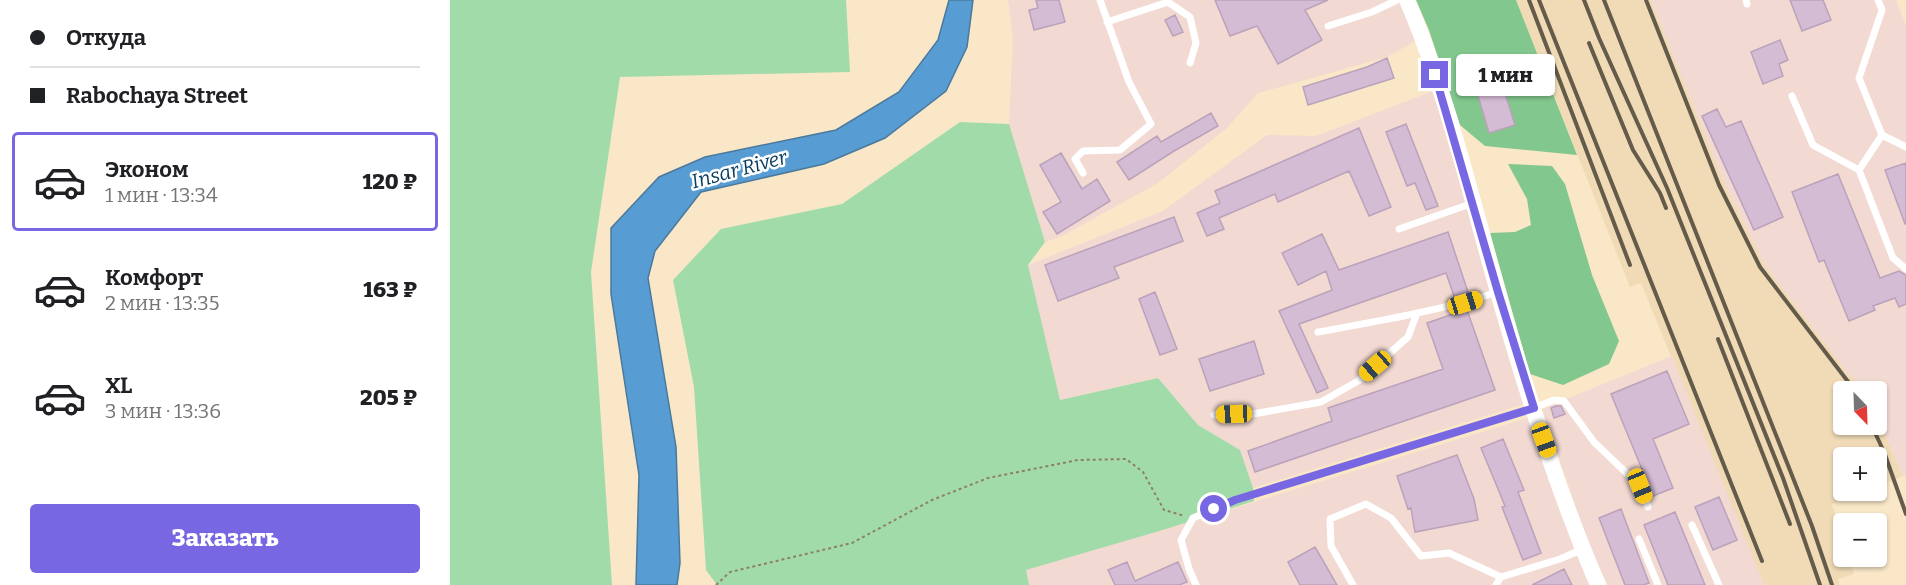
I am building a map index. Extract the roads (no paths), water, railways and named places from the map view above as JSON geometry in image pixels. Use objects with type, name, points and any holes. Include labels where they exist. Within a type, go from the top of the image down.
[{"type":"street","points":[[1407,0],[1429,54],[1534,408],[1583,549],[1598,585]]},
{"type":"lane","points":[[1083,173],[1075,159],[1083,151],[1120,150],[1151,124],[1129,82],[1100,0]]},
{"type":"lane","points":[[1328,26],[1372,12],[1396,0]]},
{"type":"lane","points":[[1878,0],[1882,10],[1859,78],[1882,135],[1906,147]]},
{"type":"lane","points":[[1107,22],[1168,2],[1190,17],[1196,43],[1190,63]]},
{"type":"lane","points":[[1792,96],[1813,145],[1859,170],[1893,258],[1906,269]]},
{"type":"lane","points":[[1859,170],[1882,135]]},
{"type":"lane","points":[[1399,229],[1473,203]]},
{"type":"lane","points":[[1318,332],[1465,303],[1498,292]]},
{"type":"lane","points":[[1214,415],[1254,414],[1321,402],[1358,381],[1408,337],[1417,313]]},
{"type":"lane","points":[[1197,585],[1189,569],[1181,540],[1193,518],[1235,500],[1554,400],[1564,401],[1594,442],[1640,486],[1648,507]]},
{"type":"lane","points":[[1353,585],[1331,546],[1330,519],[1366,504],[1391,518],[1421,556],[1449,553],[1501,577]]},
{"type":"lane","points":[[1692,525],[1719,585]]},
{"type":"lane","points":[[1639,539],[1658,585]]},
{"type":"lane","points":[[1496,585],[1501,577],[1560,559],[1583,549]]},
{"type":"water","name":"Insar River","points":[[949,0],[973,0],[967,47],[946,91],[885,138],[824,164],[701,192],[655,251],[648,278],[676,447],[680,563],[677,585],[636,585],[639,475],[611,294],[611,228],[659,177],[705,157],[836,130],[899,92],[938,40]]},
{"type":"railway","points":[[1529,0],[1630,265]]},
{"type":"railway","points":[[1539,0],[1762,561]]},
{"type":"railway","points":[[1584,0],[1667,188],[1783,478],[1820,585]]},
{"type":"railway","points":[[1604,0],[1812,526],[1832,585]]},
{"type":"railway","points":[[1646,0],[1719,185],[1760,267],[1848,381]]},
{"type":"railway","points":[[1589,43],[1633,150],[1660,193],[1666,208]]},
{"type":"railway","points":[[1718,339],[1790,524]]},
{"type":"railway","points":[[1876,435],[1906,514]]}]
